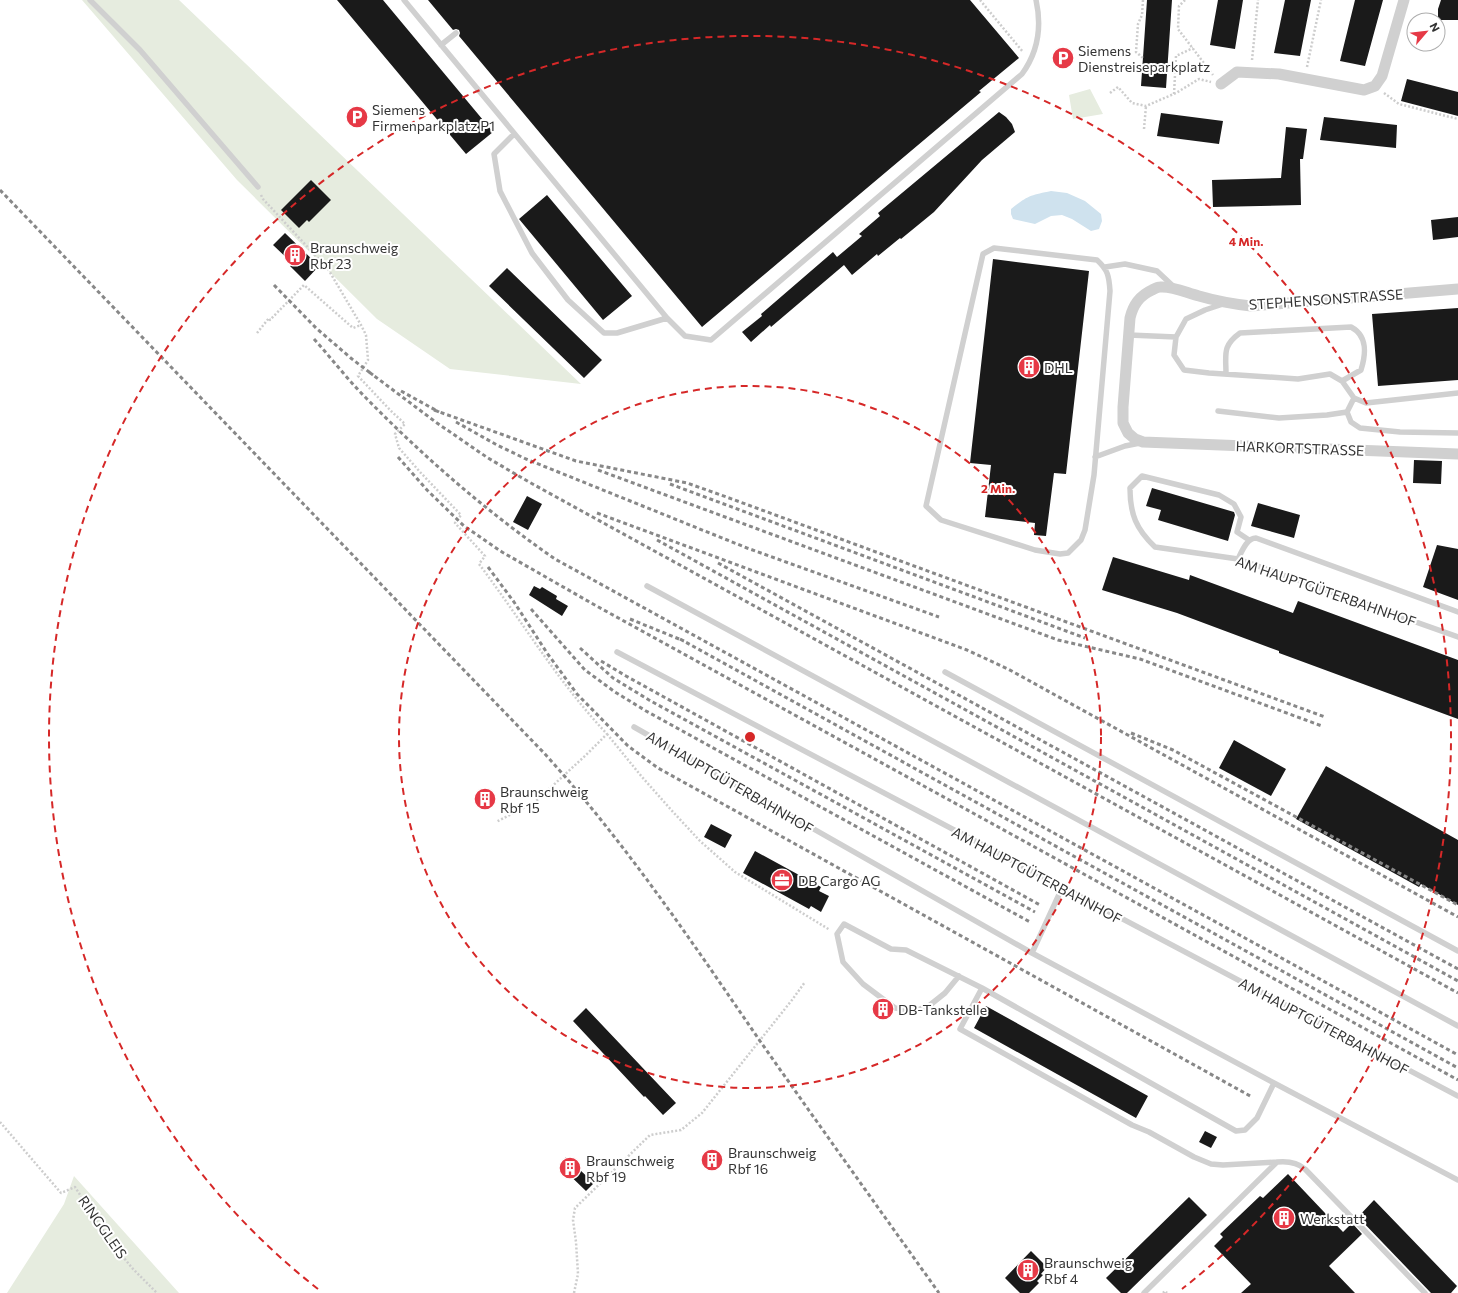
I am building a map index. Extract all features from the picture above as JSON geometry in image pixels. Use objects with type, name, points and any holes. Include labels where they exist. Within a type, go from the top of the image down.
[{"type":"street","points":[[1221,84],[1238,72],[1279,74],[1364,90],[1375,86],[1382,76],[1404,0]]},
{"type":"street","name":"STEPHENSONSTRASSE","points":[[1143,442],[1135,439],[1128,433],[1123,423],[1123,407],[1131,313],[1136,301],[1146,293],[1159,287],[1176,289],[1197,296],[1250,306],[1458,289]]},
{"type":"street","name":"HARKORTSTRASSE","points":[[1143,442],[1458,454]]},
{"type":"lane","points":[[90,0],[140,50],[258,187]]},
{"type":"lane","points":[[404,0],[667,318],[685,336],[711,340],[1022,74],[1031,62],[1038,39],[1039,13],[1036,0]]},
{"type":"lane","points":[[442,45],[456,33]]},
{"type":"lane","points":[[514,134],[494,154],[500,191],[532,253],[568,300],[604,333],[617,333],[667,318]]},
{"type":"lane","points":[[994,248],[1097,260],[1105,267],[1109,277],[1110,291],[1095,457],[1085,530],[1081,540],[1068,553],[1060,554],[1035,550],[941,520],[926,506],[983,254],[994,248]]},
{"type":"lane","points":[[1105,267],[1125,264],[1157,271],[1176,289]]},
{"type":"lane","points":[[1228,303],[1205,310],[1186,319],[1176,337],[1174,355],[1184,370],[1298,379],[1330,374],[1342,380],[1354,398],[1366,403],[1458,393]]},
{"type":"lane","points":[[1226,374],[1226,348],[1230,340],[1240,333],[1351,327],[1359,331],[1363,340],[1365,358],[1360,370],[1342,380]]},
{"type":"lane","points":[[1129,335],[1176,337]]},
{"type":"lane","points":[[1354,398],[1347,412],[1351,422],[1360,428],[1400,432],[1458,433]]},
{"type":"lane","points":[[1218,410],[1279,418],[1327,415],[1347,412]]},
{"type":"lane","points":[[1095,457],[1125,446],[1143,442]]},
{"type":"lane","name":"AM HAUPTGÜTERBAHNHOF","points":[[1249,540],[1237,532],[1240,517],[1234,504],[1219,495],[1142,476],[1130,488],[1130,505],[1136,523],[1145,538],[1155,547],[1238,558],[1458,637]]},
{"type":"lane","points":[[1238,558],[1249,540],[1256,538],[1458,612]]},
{"type":"lane","points":[[647,586],[1458,1026]]},
{"type":"lane","name":"AM HAUPTGÜTERBAHNHOF","points":[[617,652],[1458,1096]]},
{"type":"lane","points":[[946,672],[1458,951]]},
{"type":"lane","name":"AM HAUPTGÜTERBAHNHOF","points":[[634,727],[1032,953],[1458,1180]]},
{"type":"lane","points":[[1032,953],[1062,888]]},
{"type":"lane","points":[[959,976],[945,993],[930,1005],[915,1011],[895,1008],[863,984],[843,962],[837,934],[844,924],[891,949],[906,950],[959,976],[1236,1131],[1246,1130],[1257,1118],[1274,1083]]},
{"type":"lane","points":[[982,988],[960,1029],[1132,1125],[1155,1134],[1203,1161],[1223,1166],[1293,1162],[1303,1167],[1425,1293]]},
{"type":"lane","points":[[1144,1293],[1277,1162]]},
{"type":"path","points":[[980,0],[1031,62]]},
{"type":"path","points":[[1142,0],[1142,15],[1138,24],[1136,52],[1143,58]]},
{"type":"path","points":[[1185,0],[1179,6],[1178,29],[1221,84]]},
{"type":"path","points":[[1251,73],[1258,0]]},
{"type":"path","points":[[1305,79],[1321,0]]},
{"type":"path","points":[[1142,15],[1146,16]]},
{"type":"path","points":[[1174,94],[1176,56],[1193,48]]},
{"type":"path","points":[[1110,93],[1118,87],[1132,103],[1146,106],[1174,94],[1199,79],[1221,84]]},
{"type":"path","points":[[1375,86],[1399,104],[1458,119]]},
{"type":"path","points":[[1144,129],[1146,106]]},
{"type":"path","points":[[258,187],[263,199],[328,269],[361,325],[366,335],[368,360],[358,376],[405,424],[395,434],[399,448],[461,515],[455,523],[485,556],[479,564],[584,710],[607,734],[642,778],[700,841],[735,872],[837,934]]},
{"type":"path","points":[[258,333],[269,318],[270,320],[304,285],[353,328],[361,325]]},
{"type":"path","points":[[496,822],[535,802],[607,734]]},
{"type":"path","points":[[574,1293],[578,1274],[573,1220],[576,1208],[650,1134],[681,1130],[702,1113],[805,982]]},
{"type":"path","name":"RINGGLEIS","points":[[0,1122],[61,1193],[75,1187],[110,1241],[133,1269],[158,1293]]},
{"type":"path","points":[[1163,1293],[1165,1291],[1167,1293]]},
{"type":"shaded area","points":[[82,0],[179,0],[581,384],[450,369],[377,319],[237,180]]},
{"type":"shaded area","points":[[1090,89],[1103,114],[1073,119],[1069,95]]},
{"type":"shaded area","points":[[74,1176],[179,1293],[7,1293],[64,1204]]},
{"type":"water","points":[[1051,191],[1067,193],[1085,201],[1101,214],[1102,221],[1099,229],[1091,231],[1072,219],[1062,215],[1051,216],[1035,224],[1013,219],[1011,209],[1016,205],[1030,197]]},
{"type":"building","points":[[337,0],[383,0],[493,132],[466,154]]},
{"type":"building","points":[[428,0],[970,0],[1019,58],[979,91],[981,92],[702,327],[459,36],[459,30],[453,30]]},
{"type":"building","points":[[1147,0],[1172,0],[1166,88],[1141,86]]},
{"type":"building","points":[[1218,0],[1243,0],[1235,49],[1210,45]]},
{"type":"building","points":[[1285,0],[1311,0],[1300,56],[1274,53]]},
{"type":"building","points":[[1355,0],[1383,0],[1365,66],[1340,61]]},
{"type":"building","points":[[1441,0],[1458,0],[1458,20],[1446,20],[1446,12],[1438,12]]},
{"type":"building","points":[[1407,79],[1458,92],[1458,116],[1401,101]]},
{"type":"building","points":[[999,112],[1012,124],[1015,132],[982,160],[934,212],[878,256],[877,254],[852,275],[844,265],[771,327],[770,325],[751,342],[742,332],[833,252],[837,257],[862,236],[859,234],[880,216],[878,213]]},
{"type":"building","points":[[1161,113],[1223,121],[1219,144],[1157,136]]},
{"type":"building","points":[[1324,117],[1397,125],[1396,148],[1320,140]]},
{"type":"building","points":[[1286,127],[1307,129],[1303,159],[1300,159],[1301,205],[1213,207],[1212,180],[1281,178]]},
{"type":"building","points":[[311,180],[331,200],[309,222],[307,220],[299,228],[281,210]]},
{"type":"building","points":[[547,195],[632,296],[603,320],[519,219]]},
{"type":"building","points":[[1458,217],[1458,237],[1433,240],[1431,220]]},
{"type":"building","name":"Braunschweig Rbf 23","points":[[285,233],[319,266],[305,281],[290,266],[293,264],[273,245]]},
{"type":"building","name":"DHL","points":[[993,259],[1089,271],[1066,474],[1054,473],[1046,536],[1034,535],[1035,523],[985,517],[991,465],[970,463]]},
{"type":"building","points":[[507,268],[602,360],[584,378],[489,286]]},
{"type":"building","points":[[1458,308],[1458,380],[1378,386],[1372,314]]},
{"type":"building","points":[[1414,460],[1442,461],[1441,484],[1413,483]]},
{"type":"building","points":[[1152,488],[1234,512],[1235,515],[1228,541],[1158,520],[1161,510],[1146,506]]},
{"type":"building","points":[[527,496],[542,504],[528,530],[513,522]]},
{"type":"building","points":[[1258,503],[1300,515],[1294,538],[1251,526]]},
{"type":"building","points":[[1437,545],[1458,549],[1458,600],[1423,587]]},
{"type":"building","points":[[1113,557],[1189,580],[1190,575],[1293,613],[1298,601],[1458,660],[1458,719],[1279,653],[1279,651],[1177,613],[1102,590]]},
{"type":"building","points":[[534,586],[540,589],[542,587],[557,596],[556,599],[568,606],[562,616],[529,595]]},
{"type":"building","points":[[1234,740],[1286,769],[1271,796],[1219,768]]},
{"type":"building","points":[[1326,766],[1458,840],[1458,905],[1421,884],[1419,887],[1296,819]]},
{"type":"building","points":[[711,824],[732,835],[725,848],[704,837]]},
{"type":"building","name":"DB Cargo AG","points":[[755,851],[821,887],[819,891],[829,896],[821,912],[811,906],[809,909],[743,873]]},
{"type":"building","points":[[986,1006],[1148,1096],[1136,1118],[974,1028]]},
{"type":"building","points":[[586,1008],[676,1103],[663,1115],[645,1096],[644,1097],[573,1021]]},
{"type":"building","points":[[1205,1131],[1217,1137],[1211,1148],[1199,1142]]},
{"type":"building","points":[[566,1157],[594,1183],[586,1191],[559,1165]]},
{"type":"building","name":"Werkstatt","points":[[1288,1174],[1343,1232],[1352,1223],[1362,1234],[1329,1266],[1355,1293],[1241,1293],[1251,1284],[1214,1246],[1223,1237],[1220,1234],[1260,1196],[1263,1198]]},
{"type":"building","points":[[1189,1197],[1207,1215],[1127,1293],[1121,1293],[1106,1278]]},
{"type":"building","points":[[1374,1200],[1457,1286],[1451,1293],[1431,1293],[1358,1217]]},
{"type":"building","name":"Braunschweig Rbf 4","points":[[1031,1251],[1047,1267],[1041,1274],[1043,1275],[1037,1281],[1039,1283],[1029,1293],[1020,1293],[1005,1278]]},
{"type":"railway","points":[[0,190],[544,753],[574,787],[657,893],[939,1293]]},
{"type":"railway","points":[[274,285],[316,328],[373,375]]},
{"type":"railway","points":[[314,339],[360,392],[434,463],[481,503],[555,559],[1458,1055]]},
{"type":"railway","points":[[369,372],[437,423],[488,458],[529,482],[1458,993]]},
{"type":"railway","points":[[401,391],[439,412]]},
{"type":"railway","points":[[434,410],[576,461],[687,483],[1325,717]]},
{"type":"railway","points":[[456,422],[526,459],[747,548],[939,617]]},
{"type":"railway","points":[[398,457],[427,490],[464,526],[502,552],[593,604],[1458,1080]]},
{"type":"railway","points":[[598,470],[1058,640],[1140,659],[1322,726]]},
{"type":"railway","points":[[670,484],[1085,638]]},
{"type":"railway","points":[[597,513],[967,650],[1008,669],[1458,917]]},
{"type":"railway","points":[[657,540],[1458,981]]},
{"type":"railway","points":[[718,563],[1458,969]]},
{"type":"railway","points":[[488,567],[514,602],[547,653],[577,694],[628,746],[658,768],[1252,1097]]},
{"type":"railway","points":[[531,609],[585,670],[615,692],[646,711],[1030,922]]},
{"type":"railway","points":[[630,619],[684,641]]},
{"type":"railway","points":[[680,639],[1458,1068]]},
{"type":"railway","points":[[580,648],[613,678],[649,700],[1035,912]]},
{"type":"railway","points":[[601,661],[1040,905]]},
{"type":"railway","points":[[1131,733],[1173,750],[1458,905]]},
{"type":"place","name":"Siemens Dienstreiseparkplatz","points":[[1063,58]]},
{"type":"place","name":"Siemens Firmenparkplatz P1","points":[[357,117]]},
{"type":"place","name":"Braunschweig Rbf 23","points":[[295,255]]},
{"type":"place","name":"DHL","points":[[1029,367]]},
{"type":"place","name":"Braunschweig Rbf 15","points":[[485,799]]},
{"type":"place","name":"DB Cargo AG","points":[[782,880]]},
{"type":"place","name":"DB-Tankstelle","points":[[883,1009]]},
{"type":"place","name":"Braunschweig Rbf 16","points":[[712,1160]]},
{"type":"place","name":"Braunschweig Rbf 19","points":[[570,1168]]},
{"type":"place","name":"Werkstatt","points":[[1284,1218]]},
{"type":"place","name":"Braunschweig Rbf 4","points":[[1028,1270]]}]
